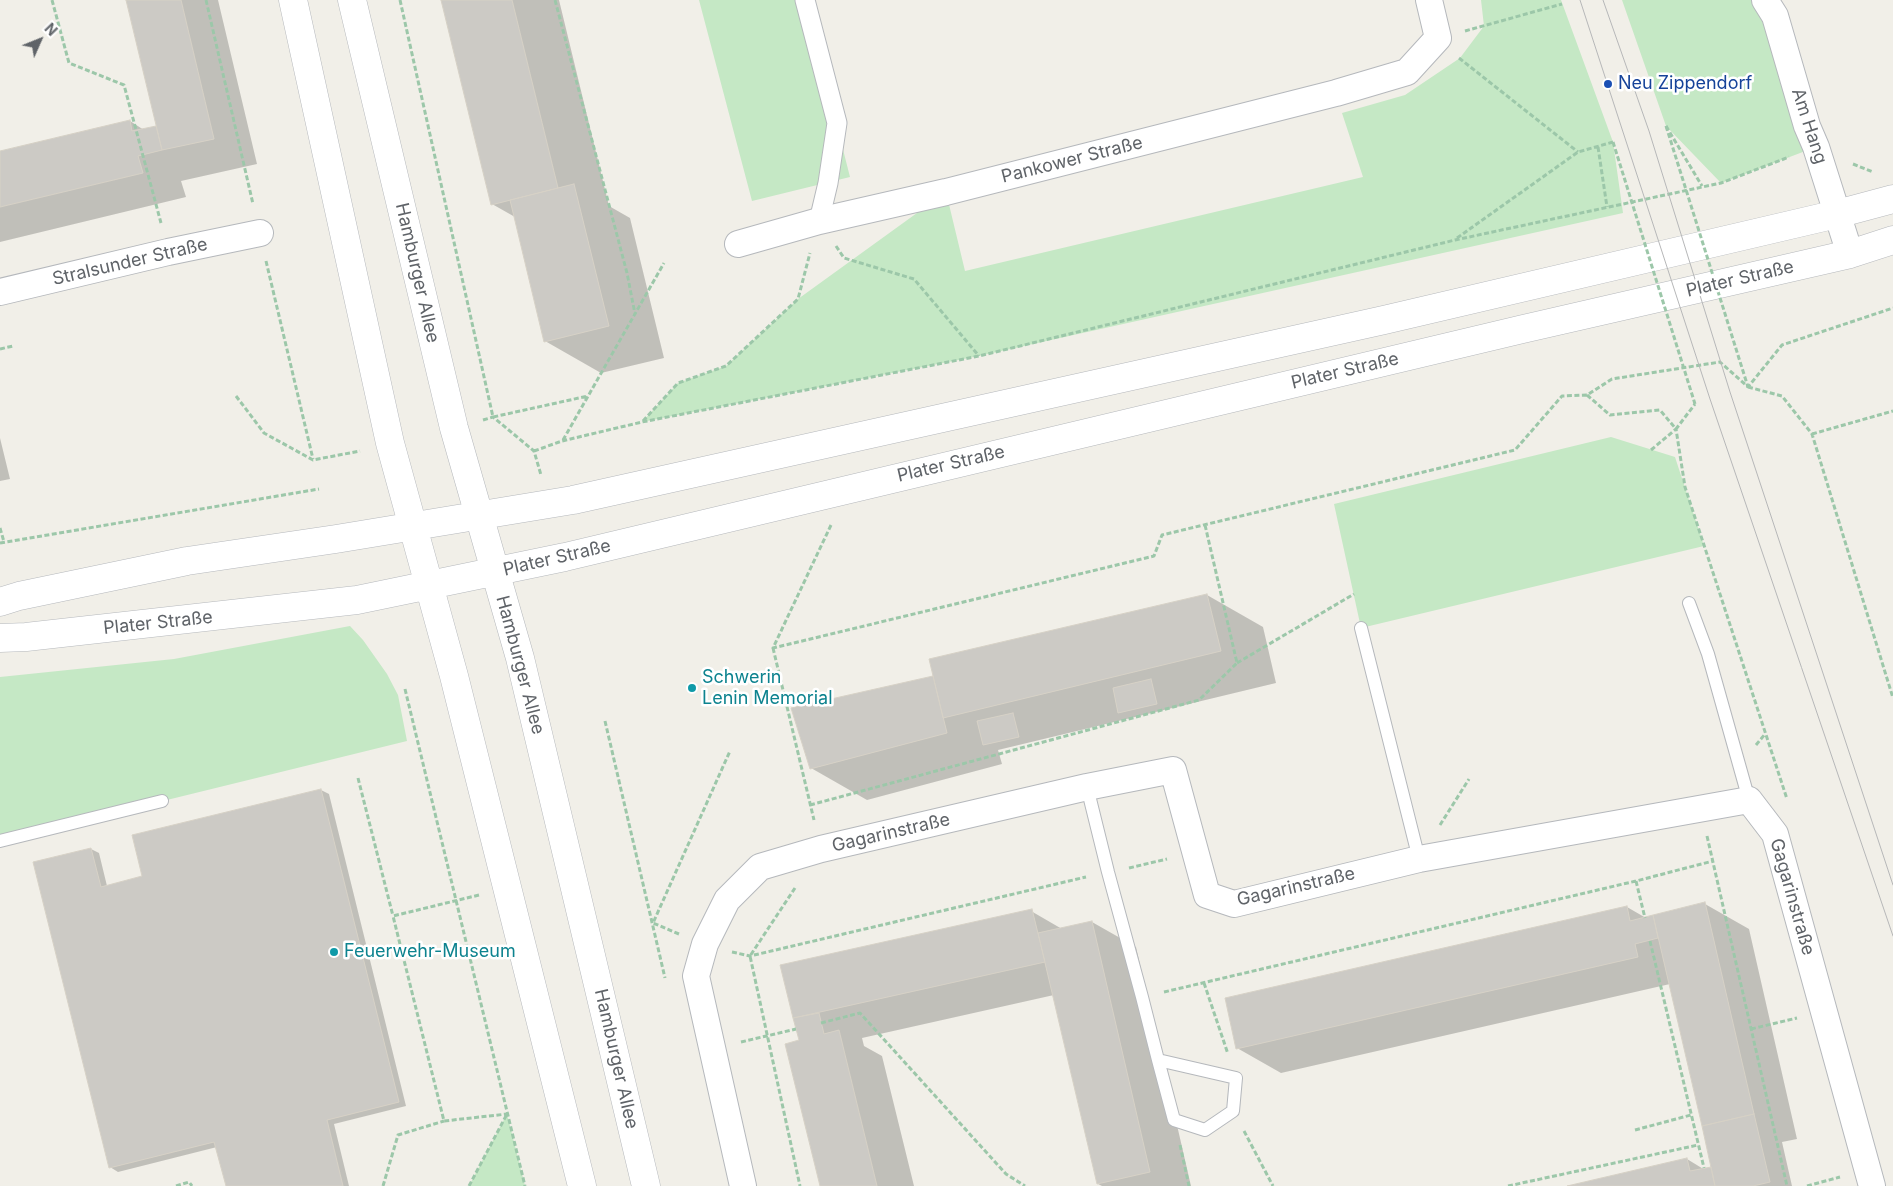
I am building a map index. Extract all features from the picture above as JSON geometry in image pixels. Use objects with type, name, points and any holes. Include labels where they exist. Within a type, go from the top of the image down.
[{"type":"street","points":[[293,0],[390,442],[430,585],[582,1186]]},
{"type":"street","name":"Hamburger Allee","points":[[352,0],[454,428],[520,658],[646,1186]]},
{"type":"street","points":[[805,0],[837,124],[828,183],[819,221]]},
{"type":"street","points":[[1429,0],[1438,38]]},
{"type":"street","name":"Am Hang","points":[[1765,0],[1776,16],[1807,126],[1816,147],[1850,254]]},
{"type":"street","name":"Pankower Straße","points":[[738,244],[819,221],[946,192],[1317,98],[1407,72],[1438,38]]},
{"type":"street","points":[[0,602],[19,596],[187,561],[573,500],[1384,320],[1837,214],[1893,199]]},
{"type":"street","name":"Stralsunder Straße","points":[[0,292],[168,252],[260,233]]},
{"type":"street","name":"Plater Straße","points":[[0,638],[26,638],[357,600],[495,572],[1850,254],[1893,240]]},
{"type":"street","name":"Gagarinstraße","points":[[743,1186],[696,976],[705,944],[727,900],[760,867],[821,849],[1087,787],[1173,770],[1207,895],[1234,904],[1419,859],[1750,800],[1776,834],[1872,1186]]},
{"type":"lane","points":[[1689,603],[1708,654],[1750,800]]},
{"type":"lane","points":[[1361,628],[1419,859]]},
{"type":"lane","points":[[1087,787],[1108,872],[1142,997],[1158,1060],[1174,1120],[1205,1130],[1233,1111],[1236,1078],[1158,1060]]},
{"type":"lane","points":[[0,840],[162,801]]},
{"type":"path","points":[[52,0],[69,64],[124,85],[168,252]]},
{"type":"path","points":[[400,0],[493,417],[588,396]]},
{"type":"path","points":[[555,0],[627,273],[635,314]]},
{"type":"path","points":[[1438,38],[1562,4]]},
{"type":"path","points":[[1438,38],[1460,58],[1578,152]]},
{"type":"path","points":[[1702,186],[1666,126],[1748,387]]},
{"type":"path","points":[[1455,240],[1578,152],[1613,142],[1696,404],[1676,429],[1651,450]]},
{"type":"path","points":[[1598,147],[1607,207]]},
{"type":"path","points":[[534,451],[562,441],[642,422],[979,356],[1455,240],[1721,183],[1816,147],[1872,172],[1879,171]]},
{"type":"path","points":[[819,221],[844,258],[914,279],[979,356]]},
{"type":"path","points":[[642,422],[678,383],[726,366],[798,299],[819,221]]},
{"type":"path","points":[[562,441],[664,263]]},
{"type":"path","points":[[1748,387],[1782,345],[1893,308]]},
{"type":"path","points":[[0,349],[13,346]]},
{"type":"path","points":[[773,648],[1154,556],[1162,535],[1515,450],[1562,396],[1587,395],[1612,379],[1720,362],[1748,387],[1782,396],[1812,434],[1893,698]]},
{"type":"path","points":[[1587,395],[1610,415],[1660,410],[1676,429],[1685,487],[1766,734]]},
{"type":"path","points":[[236,396],[264,433],[314,460]]},
{"type":"path","points":[[1812,434],[1893,411]]},
{"type":"path","points":[[0,528],[2,543],[319,489]]},
{"type":"path","points":[[800,1186],[750,956],[821,849],[773,648],[848,489]]},
{"type":"path","points":[[1206,525],[1237,663]]},
{"type":"path","points":[[810,805],[1199,700],[1237,663],[1354,594]]},
{"type":"path","points":[[405,689],[525,1186]]},
{"type":"path","points":[[604,721],[666,980]]},
{"type":"path","points":[[653,923],[730,751]]},
{"type":"path","points":[[358,778],[444,1121]]},
{"type":"path","points":[[1419,859],[1469,779]]},
{"type":"path","points":[[1701,809],[1787,1186]]},
{"type":"path","points":[[653,923],[705,944],[750,956],[1196,853]]},
{"type":"path","points":[[1142,997],[1636,881],[1713,861]]},
{"type":"path","points":[[1636,881],[1644,918]]},
{"type":"path","points":[[393,916],[508,888]]},
{"type":"path","points":[[1650,941],[1704,1168]]},
{"type":"path","points":[[1204,983],[1236,1078]]},
{"type":"path","points":[[1751,1029],[1824,1011]]},
{"type":"path","points":[[821,1023],[860,1013],[1006,1174],[1025,1186]]},
{"type":"path","points":[[1233,1111],[1273,1186]]},
{"type":"path","points":[[382,1186],[398,1135],[444,1121],[507,1114]]},
{"type":"path","points":[[469,1186],[507,1114]]},
{"type":"path","points":[[1635,1130],[1691,1115]]},
{"type":"path","points":[[1174,1120],[1189,1186]]},
{"type":"path","points":[[1508,1186],[1698,1145]]},
{"type":"path","points":[[176,1186],[189,1182],[192,1186]]},
{"type":"green space","points":[[699,0],[805,0],[850,177],[752,201]]},
{"type":"green space","points":[[1481,0],[1561,0],[1613,142],[1623,213],[979,356],[642,422],[678,383],[726,366],[798,299],[946,192],[965,271],[1363,177],[1342,113],[1405,95],[1460,58],[1484,26]]},
{"type":"green space","points":[[1622,0],[1765,0],[1816,147],[1721,183],[1666,126]]},
{"type":"green space","points":[[1611,437],[1675,457],[1704,546],[1361,628],[1334,504]]},
{"type":"green space","points":[[350,626],[363,640],[387,674],[398,695],[407,741],[0,841],[0,677],[174,659]]},
{"type":"green space","points":[[507,1114],[525,1186],[469,1186]]},
{"type":"building","points":[[126,0],[181,0],[214,139],[162,150]]},
{"type":"building","points":[[441,0],[512,0],[558,188],[491,205]]},
{"type":"building","points":[[130,120],[132,131],[156,126],[162,150],[138,156],[143,173],[0,207],[0,151]]},
{"type":"building","points":[[574,184],[609,326],[544,342],[510,200]]},
{"type":"building","points":[[1207,594],[1221,651],[943,718],[929,659]]},
{"type":"building","points":[[933,676],[947,733],[810,769],[791,708]]},
{"type":"building","points":[[1151,679],[1157,704],[1118,713],[1113,688]]},
{"type":"building","points":[[1013,713],[1019,737],[983,745],[977,721]]},
{"type":"building","points":[[321,789],[399,1102],[327,1120],[343,1186],[226,1186],[214,1142],[109,1168],[33,862],[91,848],[101,887],[142,876],[132,835]]},
{"type":"building","points":[[1705,902],[1754,1114],[1702,1126],[1653,915]]},
{"type":"building","points":[[1627,906],[1630,921],[1653,915],[1658,938],[1635,944],[1638,957],[1236,1049],[1225,998]]},
{"type":"building","points":[[1032,909],[1045,962],[793,1018],[780,965]]},
{"type":"building","points":[[1092,921],[1150,1172],[1097,1184],[1038,933]]},
{"type":"building","points":[[819,1013],[824,1034],[839,1030],[877,1186],[820,1186],[785,1044],[799,1040],[793,1018]]},
{"type":"building","points":[[1754,1114],[1770,1182],[1753,1186],[1715,1186],[1702,1126]]},
{"type":"building","points":[[1687,1158],[1690,1171],[1711,1167],[1715,1186],[1567,1186]]},
{"type":"tram line","points":[[1580,0],[1710,399],[1893,936]]},
{"type":"tram line","points":[[1603,0],[1649,131],[1730,392],[1893,885]]},
{"type":"place","name":"Neu Zippendorf","points":[[1608,84]]},
{"type":"place","name":"Schwerin Lenin Memorial","points":[[692,688]]},
{"type":"place","name":"Feuerwehr-Museum","points":[[334,952]]}]
